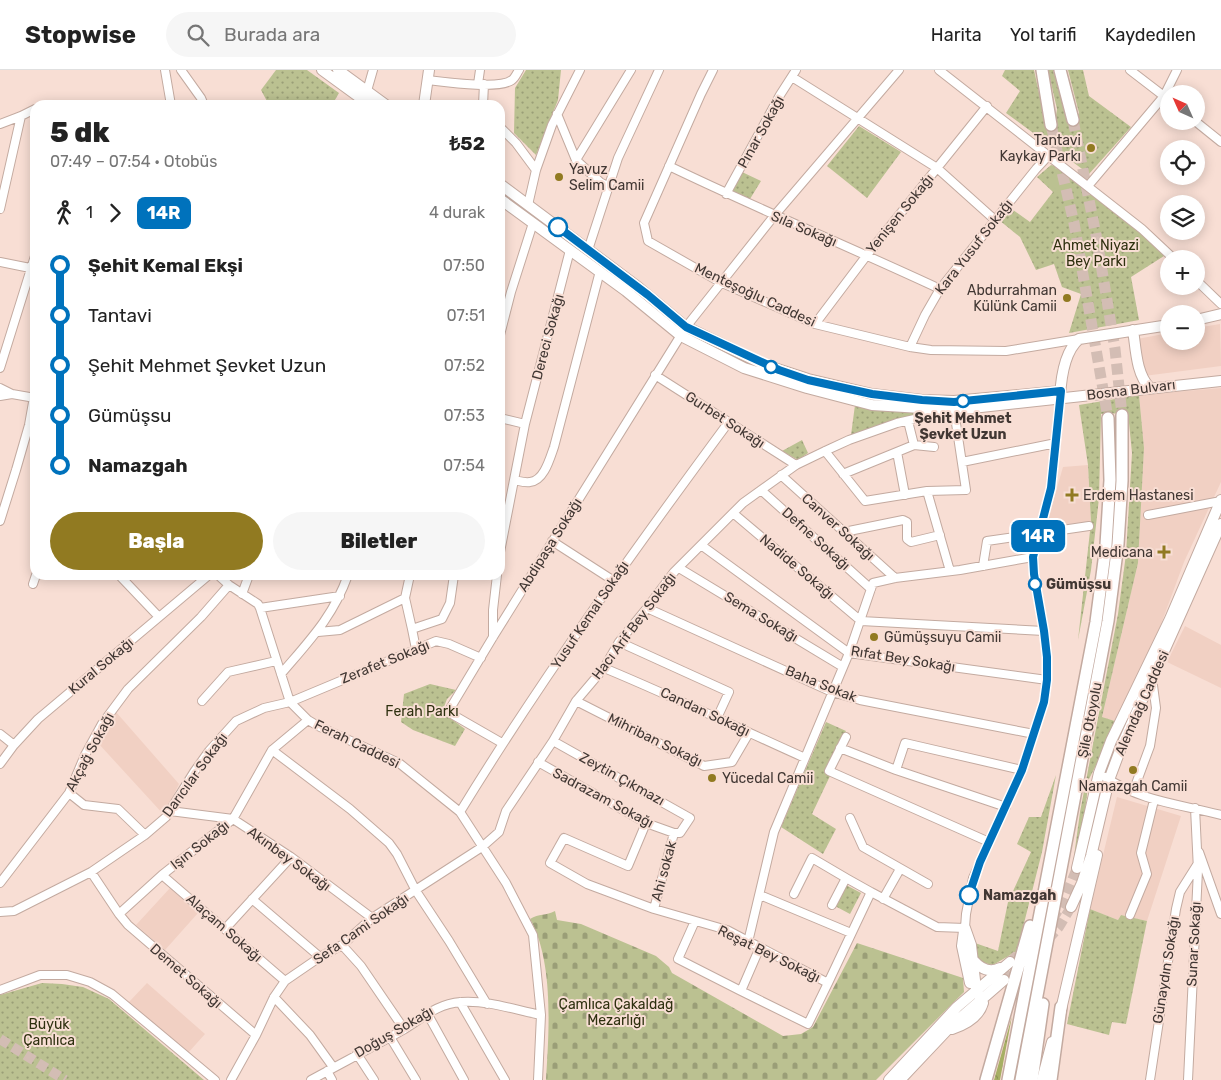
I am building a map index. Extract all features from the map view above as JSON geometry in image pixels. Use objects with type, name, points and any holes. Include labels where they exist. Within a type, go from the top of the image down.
[{"type":"highway","points":[[1042,70],[1051,125]]},
{"type":"highway","points":[[1060,70],[1073,120]]},
{"type":"highway","name":"Şile Otoyolu","points":[[1021,1080],[1109,612],[1118,544],[1122,480],[1122,415]]},
{"type":"highway","name":"Şile Otoyolu","points":[[1008,1080],[1096,622],[1106,545],[1110,480],[1108,418]]},
{"type":"highway","points":[[986,1080],[1016,978],[1055,830]]},
{"type":"highway","points":[[1032,1080],[1048,972],[1051,926]]},
{"type":"highway","points":[[1050,1080],[1061,1007]]},
{"type":"main road","points":[[322,70],[363,100]]},
{"type":"main road","points":[[338,70],[379,100]]},
{"type":"main road","points":[[425,100],[428,75]]},
{"type":"main road","name":"Bosna Bulvarı","points":[[505,188],[658,303],[683,331],[808,380],[872,394],[954,402],[1221,381]]},
{"type":"main road","name":"Bosna Bulvarı","points":[[505,203],[683,331],[744,368],[807,388],[872,405],[954,410],[1060,395]]},
{"type":"main road","points":[[1205,318],[1221,314]]},
{"type":"main road","name":"Menteşoğlu Caddesi","points":[[1079,339],[1160,326]]},
{"type":"main road","points":[[1133,330],[1141,374],[1144,382],[1150,388]]},
{"type":"main road","points":[[1060,395],[1068,352],[1079,339]]},
{"type":"main road","name":"Alemdağ Caddesi","points":[[1071,907],[1091,856],[1109,780],[1216,531],[1221,500]]},
{"type":"main road","name":"Alemdağ Caddesi","points":[[1077,868],[1099,774],[1111,741],[1170,619],[1216,531]]},
{"type":"main road","points":[[1042,1080],[1096,861],[1099,822]]},
{"type":"main road","points":[[900,1080],[946,1031],[968,1022],[981,1009],[983,1003],[976,989],[974,961],[965,928]]},
{"type":"main road","points":[[956,1007],[968,991],[970,984],[962,946],[965,928]]},
{"type":"main road","points":[[889,1080],[956,1007],[1010,962],[992,970],[982,968],[974,961]]},
{"type":"main road","points":[[982,999],[1004,980]]},
{"type":"street","points":[[165,70],[170,100]]},
{"type":"street","points":[[181,70],[202,100]]},
{"type":"street","points":[[367,91],[373,70]]},
{"type":"street","points":[[480,70],[483,100]]},
{"type":"street","points":[[428,75],[481,84],[503,84],[513,79],[519,70]]},
{"type":"street","points":[[528,205],[536,170],[557,114],[580,70]]},
{"type":"street","points":[[576,160],[631,70]]},
{"type":"street","points":[[588,250],[618,158],[659,70]]},
{"type":"street","name":"Menteşoğlu Caddesi","points":[[713,70],[644,223],[648,241],[720,282],[815,324],[910,347],[932,350],[1006,351],[1079,339]]},
{"type":"street","name":"Abdipaşa Sokağı","points":[[502,744],[448,712],[683,331],[774,216],[899,70]]},
{"type":"street","points":[[939,70],[1142,229],[1164,250]]},
{"type":"street","points":[[1130,70],[1160,93]]},
{"type":"street","points":[[1172,85],[1177,70]]},
{"type":"street","points":[[794,74],[858,118],[937,168],[995,220]]},
{"type":"street","name":"Pınar Sokağı","points":[[726,194],[794,74]]},
{"type":"street","name":"Yenişen Sokağı","points":[[815,324],[866,255],[987,106]]},
{"type":"street","points":[[1088,186],[1160,106]]},
{"type":"street","points":[[0,124],[30,112]]},
{"type":"street","points":[[557,114],[576,160],[600,182],[609,187]]},
{"type":"street","points":[[0,209],[22,116]]},
{"type":"street","points":[[1205,129],[1221,142]]},
{"type":"street","points":[[505,132],[516,143],[536,170]]},
{"type":"street","name":"Kara Yusuf Sokağı","points":[[910,347],[940,289],[1036,169],[1049,156]]},
{"type":"street","name":"Sıla Sokağı","points":[[669,166],[774,216],[940,289]]},
{"type":"street","points":[[505,315],[533,223]]},
{"type":"street","name":"Dereci Sokağı","points":[[505,526],[524,424],[570,250]]},
{"type":"street","points":[[0,262],[30,267]]},
{"type":"street","points":[[514,480],[532,482],[540,477],[546,468],[554,447],[600,271]]},
{"type":"street","points":[[0,368],[30,277]]},
{"type":"street","points":[[1205,289],[1221,304]]},
{"type":"street","points":[[1059,342],[1068,352]]},
{"type":"street","name":"Gurbet Sokağı","points":[[655,375],[796,465]]},
{"type":"street","points":[[0,388],[12,394],[30,397]]},
{"type":"street","points":[[0,396],[12,394]]},
{"type":"street","points":[[794,894],[812,858],[882,899],[937,927],[965,928],[974,878],[1022,770],[1044,702],[1047,680],[1047,657],[1033,557],[1051,488],[1060,395]]},
{"type":"street","points":[[825,451],[866,502],[927,491],[966,490],[954,410]]},
{"type":"street","name":"Hacı Arif Bey Sokağı","points":[[499,832],[506,811],[553,741],[576,701],[604,668],[619,642],[679,568],[732,513],[796,465],[825,451],[897,423],[954,410]]},
{"type":"street","points":[[505,419],[524,424]]},
{"type":"street","points":[[0,522],[30,420]]},
{"type":"street","points":[[908,421],[914,445]]},
{"type":"street","name":"Yusuf Kemal Sokağı","points":[[460,812],[502,744],[642,539],[728,423]]},
{"type":"street","points":[[962,462],[1056,443]]},
{"type":"street","points":[[843,474],[914,445],[934,446]]},
{"type":"street","points":[[897,452],[905,495]]},
{"type":"street","name":"Canver Sokağı","points":[[781,476],[895,578]]},
{"type":"street","name":"Defne Sokağı","points":[[761,490],[871,589]]},
{"type":"street","points":[[927,491],[950,571]]},
{"type":"street","points":[[1148,515],[1221,500]]},
{"type":"street","name":"Nadide Sokağı","points":[[732,513],[861,621]]},
{"type":"street","points":[[844,532],[903,520],[907,522],[907,539],[911,542],[940,535]]},
{"type":"street","points":[[983,566],[987,541],[1089,526]]},
{"type":"street","points":[[552,541],[614,581]]},
{"type":"street","name":"Rıfat Bey Sokağı","points":[[701,545],[849,653],[1047,680]]},
{"type":"street","points":[[748,942],[774,832],[849,653],[861,621],[864,606],[874,583],[895,578],[1033,557]]},
{"type":"street","name":"Sema Sokağı","points":[[679,568],[843,667]]},
{"type":"street","points":[[33,584],[34,580]]},
{"type":"street","points":[[124,580],[159,617]]},
{"type":"street","name":"Kural Sokağı","points":[[0,764],[14,745],[38,719],[203,580]]},
{"type":"street","points":[[223,580],[229,586],[258,604],[260,608],[340,596]]},
{"type":"street","points":[[242,594],[247,580]]},
{"type":"street","points":[[281,674],[318,632],[340,596],[346,580]]},
{"type":"street","points":[[409,580],[405,598],[416,649]]},
{"type":"street","points":[[412,629],[442,619],[450,603],[453,580]]},
{"type":"street","points":[[493,637],[493,610],[496,580]]},
{"type":"street","name":"Akçağ Sokağı","points":[[0,883],[69,793],[102,724],[128,689],[201,617],[229,586]]},
{"type":"street","points":[[318,632],[340,630],[405,598]]},
{"type":"street","name":"Ferah Caddesi","points":[[260,608],[290,702],[308,720],[318,726],[399,763],[460,812],[506,883],[533,934],[541,1015],[538,1080]]},
{"type":"street","name":"Baha Sokak","points":[[647,608],[832,692],[860,700],[1034,734]]},
{"type":"street","points":[[861,621],[1044,631]]},
{"type":"street","name":"Zerafet Sokağı","points":[[290,702],[436,641],[449,644],[481,658]]},
{"type":"street","points":[[619,642],[729,692],[717,718]]},
{"type":"street","points":[[202,701],[228,672],[276,661]]},
{"type":"street","name":"Candan Sokağı","points":[[604,668],[678,699],[805,758]]},
{"type":"street","points":[[1133,792],[1150,746],[1156,708],[1152,678]]},
{"type":"street","name":"Mihriban Sokağı","points":[[576,701],[704,766],[732,762],[749,733]]},
{"type":"street","name":"Darıcılar Sokağı","points":[[0,912],[14,912],[91,872],[146,835],[166,817],[209,751],[236,721],[264,708],[290,702]]},
{"type":"street","name":"Işın Sokağı","points":[[118,914],[162,875],[233,819],[272,750],[308,720]]},
{"type":"street","points":[[0,734],[14,745]]},
{"type":"street","points":[[846,737],[829,771],[989,842]]},
{"type":"street","name":"Zeytin Çıkmazı","points":[[553,741],[690,818],[680,833],[674,833]]},
{"type":"street","points":[[896,770],[905,743],[1022,770]]},
{"type":"street","points":[[840,748],[896,770],[1006,807]]},
{"type":"street","points":[[272,750],[380,834],[397,854],[416,891],[487,1004]]},
{"type":"street","name":"Sadrazam Sokağı","points":[[538,762],[646,823],[674,833]]},
{"type":"street","points":[[1099,774],[1133,792],[1154,800],[1221,815]]},
{"type":"street","points":[[69,793],[84,805],[118,809],[146,835]]},
{"type":"street","points":[[1130,915],[1147,874],[1141,853],[1154,800]]},
{"type":"street","name":"Sunar Sokağı","points":[[1188,1080],[1198,849],[1195,808]]},
{"type":"street","name":"Akınbey Sokağı","points":[[170,811],[233,819],[290,856],[372,918]]},
{"type":"street","points":[[850,818],[863,847],[928,884]]},
{"type":"street","name":"Reşat Bey Sokağı","points":[[646,823],[628,866],[564,838],[550,863],[587,884],[654,909],[726,930],[828,982],[871,892]]},
{"type":"street","name":"Sefa Cami Sokağı","points":[[231,1080],[274,997],[285,981],[320,957],[342,945],[372,918],[482,847],[499,832]]},
{"type":"street","name":"Ahi sokak","points":[[654,909],[674,833]]},
{"type":"street","points":[[1198,849],[1221,914]]},
{"type":"street","points":[[225,929],[290,856]]},
{"type":"street","name":"Günaydın Sokağı","points":[[1150,1080],[1176,909],[1180,892],[1197,865]]},
{"type":"street","points":[[882,899],[900,868]]},
{"type":"street","name":"Demet Sokağı","points":[[91,872],[118,914],[256,1035]]},
{"type":"street","name":"Alaçam Sokağı","points":[[162,875],[285,981]]},
{"type":"street","points":[[832,905],[846,878]]},
{"type":"street","points":[[760,895],[851,933]]},
{"type":"street","points":[[252,899],[320,957]]},
{"type":"street","points":[[695,922],[678,959],[808,1024],[828,982]]},
{"type":"street","points":[[342,945],[361,966],[404,1029]]},
{"type":"street","points":[[741,991],[760,947]]},
{"type":"street","points":[[0,990],[40,975],[67,975],[90,982],[112,994],[215,1080]]},
{"type":"street","points":[[274,997],[310,1035],[330,1069],[332,1080]]},
{"type":"street","points":[[460,1002],[505,1080]]},
{"type":"street","name":"Doğuş Sokağı","points":[[312,1080],[404,1029],[437,1007],[460,1002],[487,1004],[541,1015]]},
{"type":"street","points":[[427,1014],[464,1080]]},
{"type":"street","points":[[390,1037],[416,1080]]},
{"type":"street","points":[[357,1054],[374,1080]]},
{"type":"shaded area","points":[[1220,324],[1221,366],[1144,376],[1137,339],[1160,335],[1160,350],[1205,350],[1205,326]]},
{"type":"shaded area","points":[[1221,388],[1221,482],[1184,562],[1154,643],[1118,722],[1102,717],[1138,563],[1144,448],[1139,395]]},
{"type":"shaded area","name":"Erdem Hastanesi","points":[[1088,465],[1091,522],[1046,526],[1063,467]]},
{"type":"shaded area","points":[[1185,626],[1221,645],[1221,688],[1167,662]]},
{"type":"shaded area","points":[[116,712],[179,784],[164,815],[98,743]]},
{"type":"shaded area","points":[[1117,797],[1181,816],[1147,921],[1121,915],[1118,920],[1090,909]]},
{"type":"shaded area","points":[[170,888],[198,913],[165,950],[136,925]]},
{"type":"shaded area","points":[[147,983],[205,1034],[188,1053],[128,1003]]},
{"type":"green space","points":[[276,70],[307,70],[339,93],[335,100],[266,100],[261,90]]},
{"type":"green space","points":[[526,70],[561,70],[558,100],[536,155],[514,133],[515,88]]},
{"type":"green space","points":[[1005,70],[1034,70],[1044,116],[1055,122],[1057,109],[1048,70],[1053,70],[1067,117],[1076,118],[1079,113],[1068,70],[1083,70],[1089,96],[1131,127],[1089,174],[1006,113],[1020,91],[1002,76]]},
{"type":"green space","points":[[859,126],[901,152],[867,198],[827,166]]},
{"type":"green space","name":"Ahmet Niyazi Bey Parkı","points":[[1051,165],[1060,167],[1139,230],[1160,252],[1160,259],[1131,277],[1139,320],[1069,333],[1081,294],[1062,287],[1054,264],[1036,270],[1020,237],[999,220],[1009,207],[1030,222],[1053,192],[1037,177]]},
{"type":"green space","points":[[742,172],[761,181],[750,199],[731,191]]},
{"type":"green space","points":[[1055,173],[1071,186],[1063,195],[1047,182]]},
{"type":"green space","points":[[1139,395],[1144,448],[1138,563],[1102,717],[1118,722],[1089,779],[1083,827],[1073,864],[1080,812],[1118,614],[1126,554],[1132,453],[1128,413],[1101,414],[1099,498],[1091,570],[1078,640],[1091,522],[1088,465],[1079,405]]},
{"type":"green space","points":[[855,405],[923,414],[851,435]]},
{"type":"green space","points":[[802,440],[808,453],[798,460],[782,451]]},
{"type":"green space","name":"Ferah Parkı","points":[[430,684],[456,690],[447,699],[442,712],[465,729],[455,746],[413,730],[401,722],[404,694]]},
{"type":"green space","points":[[826,722],[846,731],[824,772],[830,776],[812,814],[836,829],[823,854],[781,827]]},
{"type":"green space","points":[[1056,775],[1042,852],[1017,951],[993,965],[980,962],[976,954],[975,943],[998,951],[1008,902],[1031,852],[1017,844],[1029,817],[1041,817]]},
{"type":"green space","points":[[846,885],[861,893],[850,914],[835,906]]},
{"type":"green space","points":[[1090,909],[1118,920],[1121,915],[1147,921],[1126,1024],[1112,1022],[1109,1035],[1067,1024]]},
{"type":"green space","name":"Çamlıca Çakaldağ Mezarlığı","points":[[555,911],[557,920],[581,924],[656,956],[669,967],[672,973],[783,1036],[801,1034],[813,1027],[857,943],[963,978],[964,992],[876,1080],[546,1080],[549,1019],[546,976],[538,936],[530,919]]},
{"type":"green space","name":"Büyük Çamlıca","points":[[42,983],[83,987],[109,999],[204,1080],[0,1080],[0,995]]},
{"type":"green space","points":[[1012,1016],[1000,1080],[994,1080]]},
{"type":"tunnel","points":[[1073,120],[1097,240],[1115,349],[1122,415]]},
{"type":"tunnel","points":[[1051,125],[1074,223],[1108,418]]},
{"type":"tunnel","points":[[1010,962],[1053,919],[1063,902],[1077,868]]},
{"type":"tunnel","points":[[1004,980],[1045,943],[1059,927],[1071,907]]},
{"type":"tunnel","points":[[0,1039],[65,1080]]},
{"type":"bus line","name":"14R","points":[[558,227],[648,295],[686,327],[764,365],[808,380],[872,394],[954,402],[1061,391],[1051,488],[1033,557],[1047,657],[1047,680],[1044,702],[1022,770],[980,862],[969,895]]},
{"type":"place","name":"Tantavi Kaykay Parkı","points":[[1091,148]]},
{"type":"place","name":"Yavuz Selim Camii","points":[[559,177]]},
{"type":"place","name":"Abdurrahman Külünk Camii","points":[[1067,298]]},
{"type":"place","name":"Şehit Mehmet Şevket Uzun","points":[[963,401]]},
{"type":"place","name":"Erdem Hastanesi","points":[[1072,495]]},
{"type":"place","name":"Medicana","points":[[1164,552]]},
{"type":"place","name":"Gümüşsu","points":[[1035,584]]},
{"type":"place","name":"Gümüşsuyu Camii","points":[[874,637]]},
{"type":"place","name":"Namazgah Camii","points":[[1133,770]]},
{"type":"place","name":"Yücedal Camii","points":[[712,778]]},
{"type":"place","name":"Namazgah","points":[[969,895]]}]
